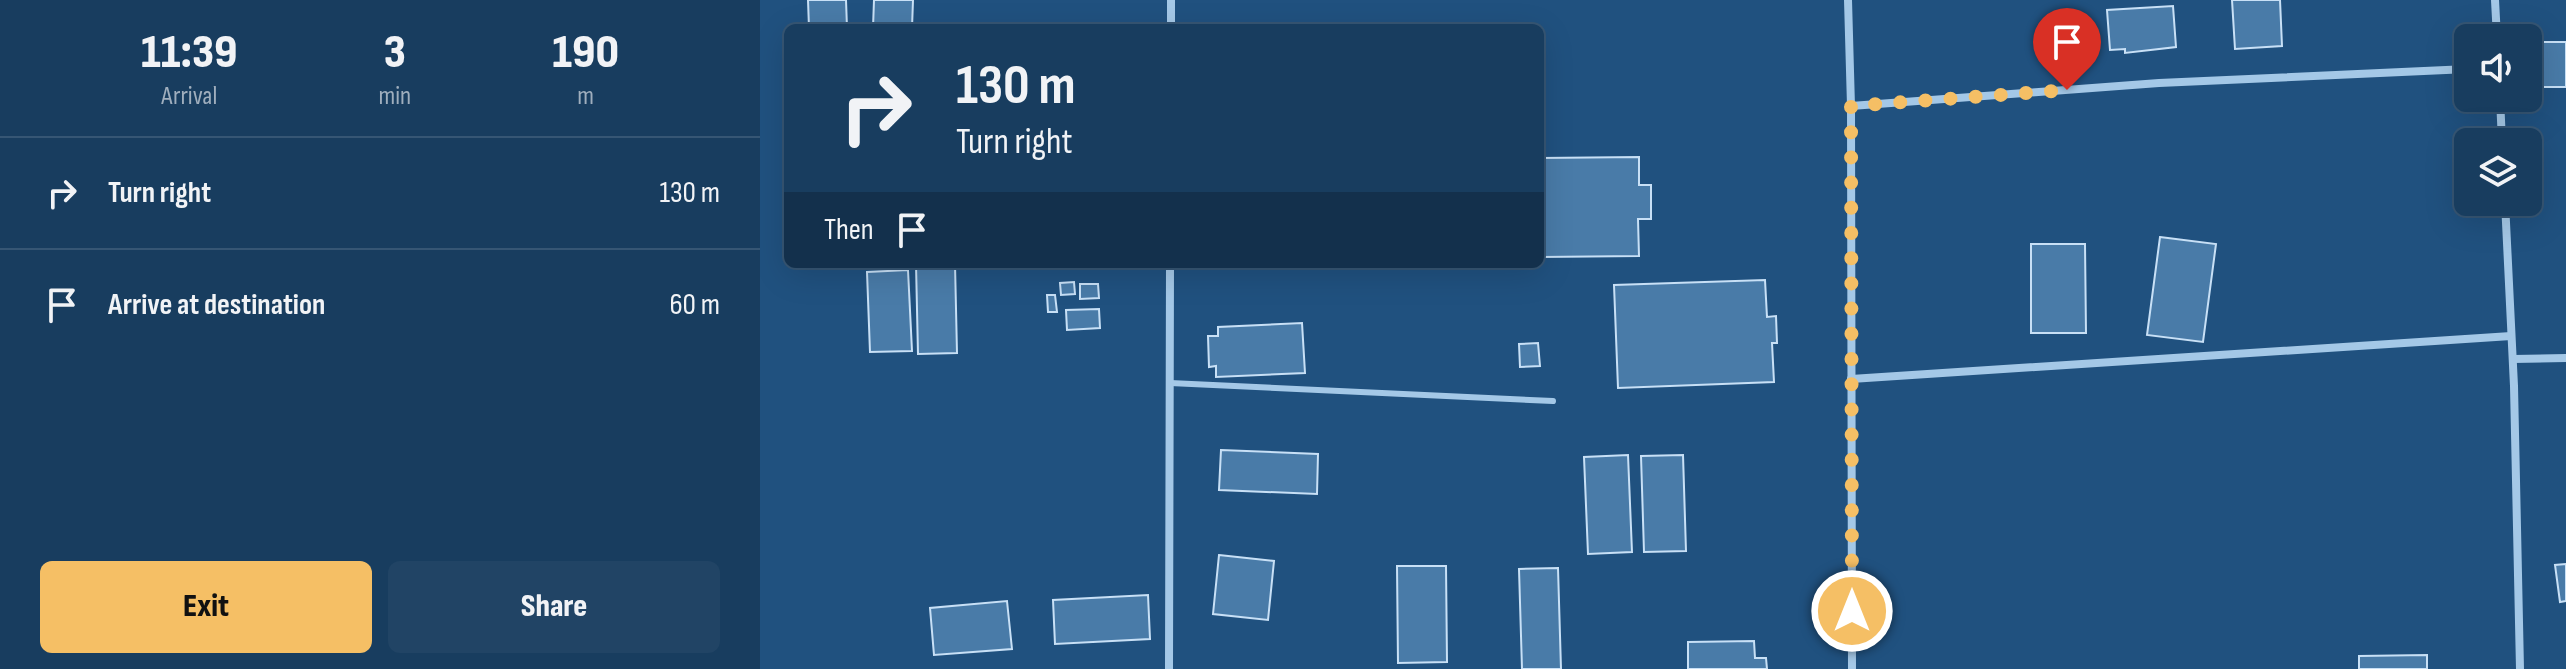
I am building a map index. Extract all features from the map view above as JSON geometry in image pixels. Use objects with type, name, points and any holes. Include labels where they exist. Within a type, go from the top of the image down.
[{"type":"street","points":[[1171,0],[1171,24]]},
{"type":"street","points":[[1848,0],[1852,669]]},
{"type":"street","points":[[2495,0],[2496,24]]},
{"type":"street","points":[[1851,106],[2159,83],[2454,70]]},
{"type":"street","points":[[2506,216],[2513,359],[2520,669]]},
{"type":"street","points":[[1169,669],[1170,268]]},
{"type":"street","points":[[1851,379],[2511,336]]},
{"type":"street","points":[[2513,359],[2566,358]]},
{"type":"lane","points":[[1170,383],[1553,401]]},
{"type":"building","points":[[808,0],[846,0],[847,24],[809,24]]},
{"type":"building","points":[[874,0],[913,0],[912,24],[873,24]]},
{"type":"building","points":[[2232,0],[2280,0],[2282,46],[2235,49]]},
{"type":"building","points":[[2173,6],[2176,47],[2125,53],[2125,49],[2110,50],[2107,10]]},
{"type":"building","points":[[2542,42],[2566,42],[2566,87],[2542,87]]},
{"type":"building","points":[[1639,157],[1639,185],[1651,185],[1651,219],[1638,219],[1639,256],[1544,257],[1544,158]]},
{"type":"building","points":[[2160,237],[2216,244],[2203,342],[2147,335]]},
{"type":"building","points":[[2031,244],[2085,244],[2086,333],[2031,333]]},
{"type":"building","points":[[916,268],[955,268],[957,353],[918,354]]},
{"type":"building","points":[[908,270],[912,351],[870,352],[867,272]]},
{"type":"building","points":[[1765,280],[1767,317],[1776,316],[1777,343],[1772,343],[1774,382],[1618,388],[1614,285]]},
{"type":"building","points":[[1074,282],[1075,294],[1061,295],[1060,283]]},
{"type":"building","points":[[1080,284],[1098,284],[1099,298],[1080,299]]},
{"type":"building","points":[[1047,295],[1055,295],[1057,312],[1048,312]]},
{"type":"building","points":[[1099,309],[1100,328],[1067,330],[1066,310]]},
{"type":"building","points":[[1302,323],[1305,373],[1216,377],[1216,366],[1209,367],[1208,336],[1218,336],[1218,327]]},
{"type":"building","points":[[1538,343],[1540,366],[1520,367],[1519,344]]},
{"type":"building","points":[[1221,450],[1318,454],[1317,494],[1219,490]]},
{"type":"building","points":[[1628,455],[1632,552],[1588,554],[1584,457]]},
{"type":"building","points":[[1683,455],[1686,551],[1644,552],[1641,456]]},
{"type":"building","points":[[1219,555],[1274,561],[1268,620],[1213,614]]},
{"type":"building","points":[[2566,564],[2566,601],[2560,602],[2555,565]]},
{"type":"building","points":[[1397,566],[1446,566],[1447,662],[1398,663]]},
{"type":"building","points":[[1558,568],[1561,669],[1522,669],[1519,569]]},
{"type":"building","points":[[1148,595],[1150,639],[1055,644],[1053,600]]},
{"type":"building","points":[[1007,601],[1012,649],[934,655],[930,608]]},
{"type":"building","points":[[1754,641],[1755,658],[1766,658],[1767,669],[1688,669],[1688,642]]},
{"type":"building","points":[[2427,655],[2427,669],[2359,669],[2359,656]]},
{"type":"route","points":[[1852,611],[1851,106],[2067,90]]}]
